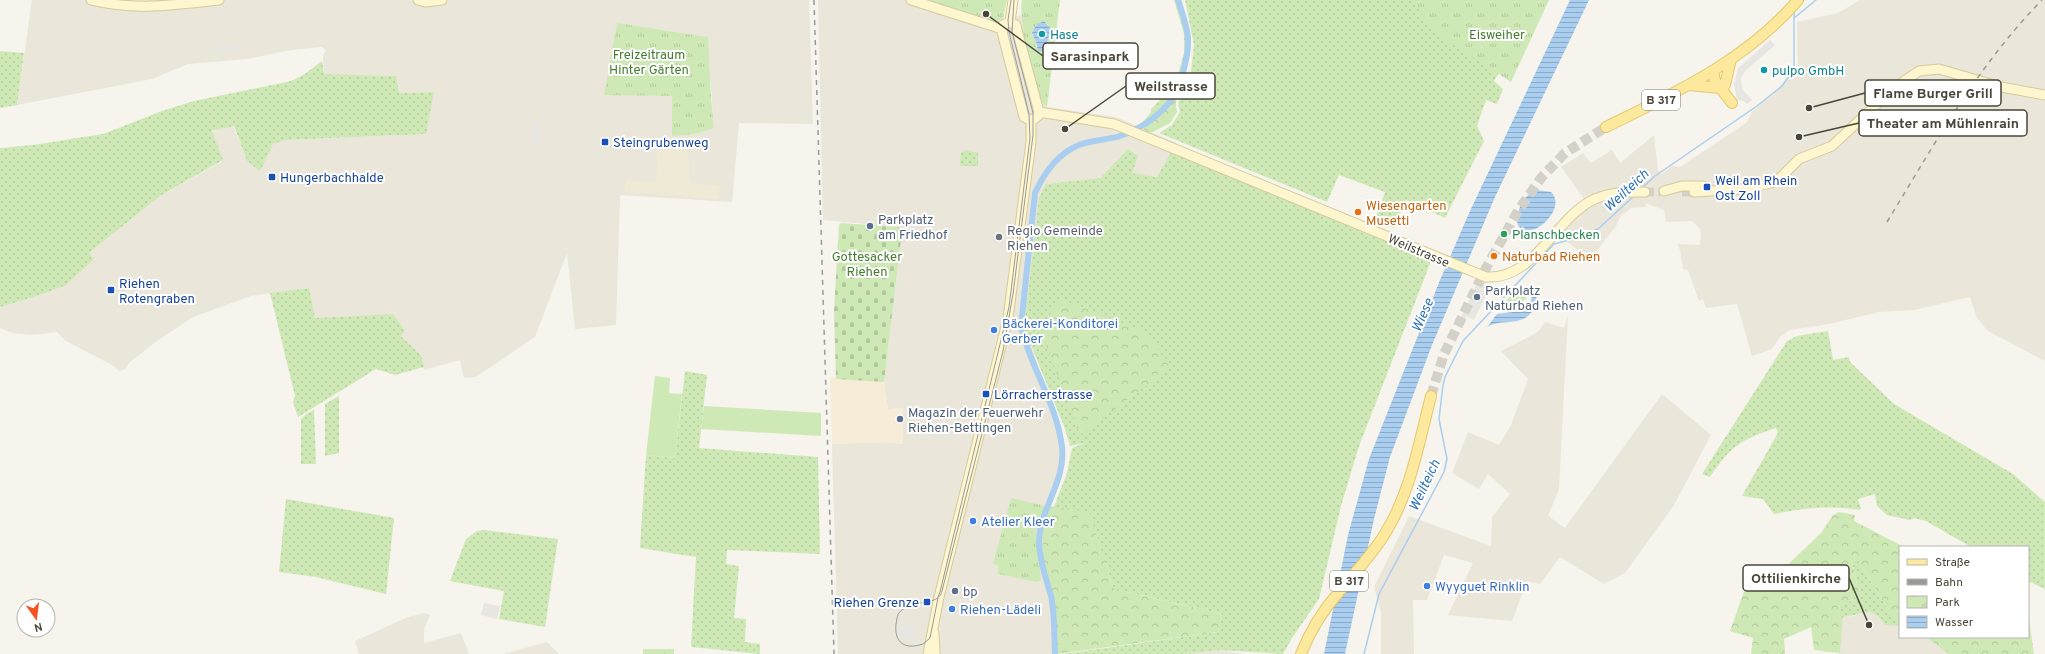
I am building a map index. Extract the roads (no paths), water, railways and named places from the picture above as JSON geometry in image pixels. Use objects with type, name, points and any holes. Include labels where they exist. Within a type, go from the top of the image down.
[{"type":"main road","name":"B 317","points":[[1606,127],[1690,85],[1713,71],[1731,59],[1771,27],[1795,3]]},
{"type":"main road","points":[[1722,86],[1731,59]]},
{"type":"main road","points":[[1713,71],[1713,77],[1722,86],[1730,100]]},
{"type":"main road","points":[[1690,85],[1722,86]]},
{"type":"main road","name":"B 317","points":[[1301,654],[1312,630],[1326,608],[1369,557],[1386,532],[1398,510],[1407,485],[1431,396]]},
{"type":"street","points":[[91,0],[121,6],[150,6],[219,0]]},
{"type":"street","points":[[418,0],[425,2],[442,0]]},
{"type":"street","points":[[911,0],[1002,29]]},
{"type":"street","points":[[1010,22],[1013,0]]},
{"type":"street","points":[[1010,22],[1005,24],[1002,29],[1023,112],[1026,118],[1031,120]]},
{"type":"street","points":[[1010,22],[1016,25],[1039,112],[1037,117],[1031,120]]},
{"type":"street","points":[[1694,192],[1754,188],[1776,180],[1799,159],[1832,146],[1894,88],[1919,71],[1938,69],[2001,87],[2045,95]]},
{"type":"street","name":"Weilstrasse","points":[[1039,112],[1108,122],[1475,273],[1491,278],[1502,277],[1512,273],[1524,265],[1572,216],[1584,206],[1605,196],[1640,192]]},
{"type":"street","points":[[935,654],[934,633],[939,597],[1010,307],[1031,142],[1031,120]]},
{"type":"street","points":[[1682,192],[1662,191],[1682,186],[1704,186],[1720,190]]},
{"type":"street","points":[[928,654],[934,633]]},
{"type":"water","name":"Wiese","points":[[1570,0],[1589,0],[1495,197],[1432,345],[1390,457],[1374,519],[1345,654],[1324,654],[1348,535],[1369,459],[1440,280],[1470,211]]},
{"type":"water","points":[[1044,21],[1052,30],[1048,39],[1046,51],[1038,51],[1032,33],[1036,25]]},
{"type":"water","points":[[1537,190],[1551,192],[1555,199],[1555,207],[1551,215],[1538,228],[1530,231],[1523,230],[1517,223],[1518,212],[1526,197]]},
{"type":"water","points":[[1535,287],[1536,302],[1529,315],[1520,320],[1500,323],[1487,327],[1497,314],[1521,311],[1530,303]]},
{"type":"waterway","points":[[1055,654],[1054,618],[1051,596],[1042,564],[1039,543],[1043,519],[1060,472],[1062,447],[1055,416],[1030,356],[1021,326],[1035,193],[1047,171],[1064,153],[1084,143],[1127,133],[1146,123],[1168,104],[1180,82],[1188,45],[1187,29],[1178,0]]},
{"type":"waterway","points":[[1794,18],[1816,0]]},
{"type":"waterway","name":"Weilteich","points":[[1642,188],[1655,176],[1757,106],[1782,86],[1794,69],[1794,11]]},
{"type":"waterway","name":"Weilteich","points":[[1364,654],[1379,594],[1444,472],[1447,459],[1439,419],[1443,385],[1445,377],[1463,341],[1554,244],[1577,238],[1598,229],[1634,196]]},
{"type":"tunnel","points":[[1431,396],[1444,354],[1486,268],[1518,211],[1541,178],[1565,153],[1606,127]]},
{"type":"tunnel","points":[[1645,192],[1660,192]]},
{"type":"tunnel","points":[[1682,192],[1694,192]]},
{"type":"tram line","points":[[1011,0],[1008,20],[1009,32],[1029,114],[1030,138],[1009,307],[938,597],[930,638],[923,644],[911,646],[902,643],[897,636],[896,624],[898,616],[900,611],[905,608],[936,599],[938,597],[940,596],[942,592],[1003,351],[1013,294],[1033,135],[1033,113],[1012,32],[1014,0]]},
{"type":"railway","points":[[814,0],[834,654]]},
{"type":"railway","points":[[1887,222],[1958,106],[1997,51],[2042,0]]},
{"type":"place","name":"Sarasinpark","points":[[986,14]]},
{"type":"place","name":"Hase","points":[[1042,34]]},
{"type":"place","name":"pulpo GmbH","points":[[1764,70]]},
{"type":"place","name":"Flame Burger Grill","points":[[1809,108]]},
{"type":"place","name":"Weilstrasse","points":[[1065,129]]},
{"type":"place","name":"Theater am Mühlenrain","points":[[1799,137]]},
{"type":"place","name":"Steingrubenweg","points":[[605,142]]},
{"type":"place","name":"Hungerbachhalde","points":[[272,177]]},
{"type":"place","name":"Weil am Rhein Ost Zoll","points":[[1707,187]]},
{"type":"place","name":"Wiesengarten Musetti","points":[[1358,212]]},
{"type":"place","name":"Parkplatz am Friedhof","points":[[870,226]]},
{"type":"place","name":"Planschbecken","points":[[1504,234]]},
{"type":"place","name":"Regio Gemeinde Riehen","points":[[999,237]]},
{"type":"place","name":"Naturbad Riehen","points":[[1494,256]]},
{"type":"place","name":"Riehen Rotengraben","points":[[111,290]]},
{"type":"place","name":"Parkplatz Naturbad Riehen","points":[[1477,297]]},
{"type":"place","name":"Bäckerei-Konditorei Gerber","points":[[994,330]]},
{"type":"place","name":"Lörracherstrasse","points":[[986,394]]},
{"type":"place","name":"Magazin der Feuerwehr Riehen-Bettingen","points":[[900,419]]},
{"type":"place","name":"Atelier Kleer","points":[[973,521]]},
{"type":"place","name":"Wyyguet Rinklin","points":[[1427,586]]},
{"type":"place","name":"bp","points":[[955,591]]},
{"type":"place","name":"Riehen Grenze","points":[[927,602]]},
{"type":"place","name":"Riehen-Lädeli","points":[[952,609]]},
{"type":"place","name":"Ottilienkirche","points":[[1869,625]]},
{"type":"park label","name":"Eisweiher","points":[[1497,34]]},
{"type":"park label","name":"Freizeitraum Hinter Gärten","points":[[649,62]]},
{"type":"park label","name":"Gottesacker Riehen","points":[[867,264]]}]
